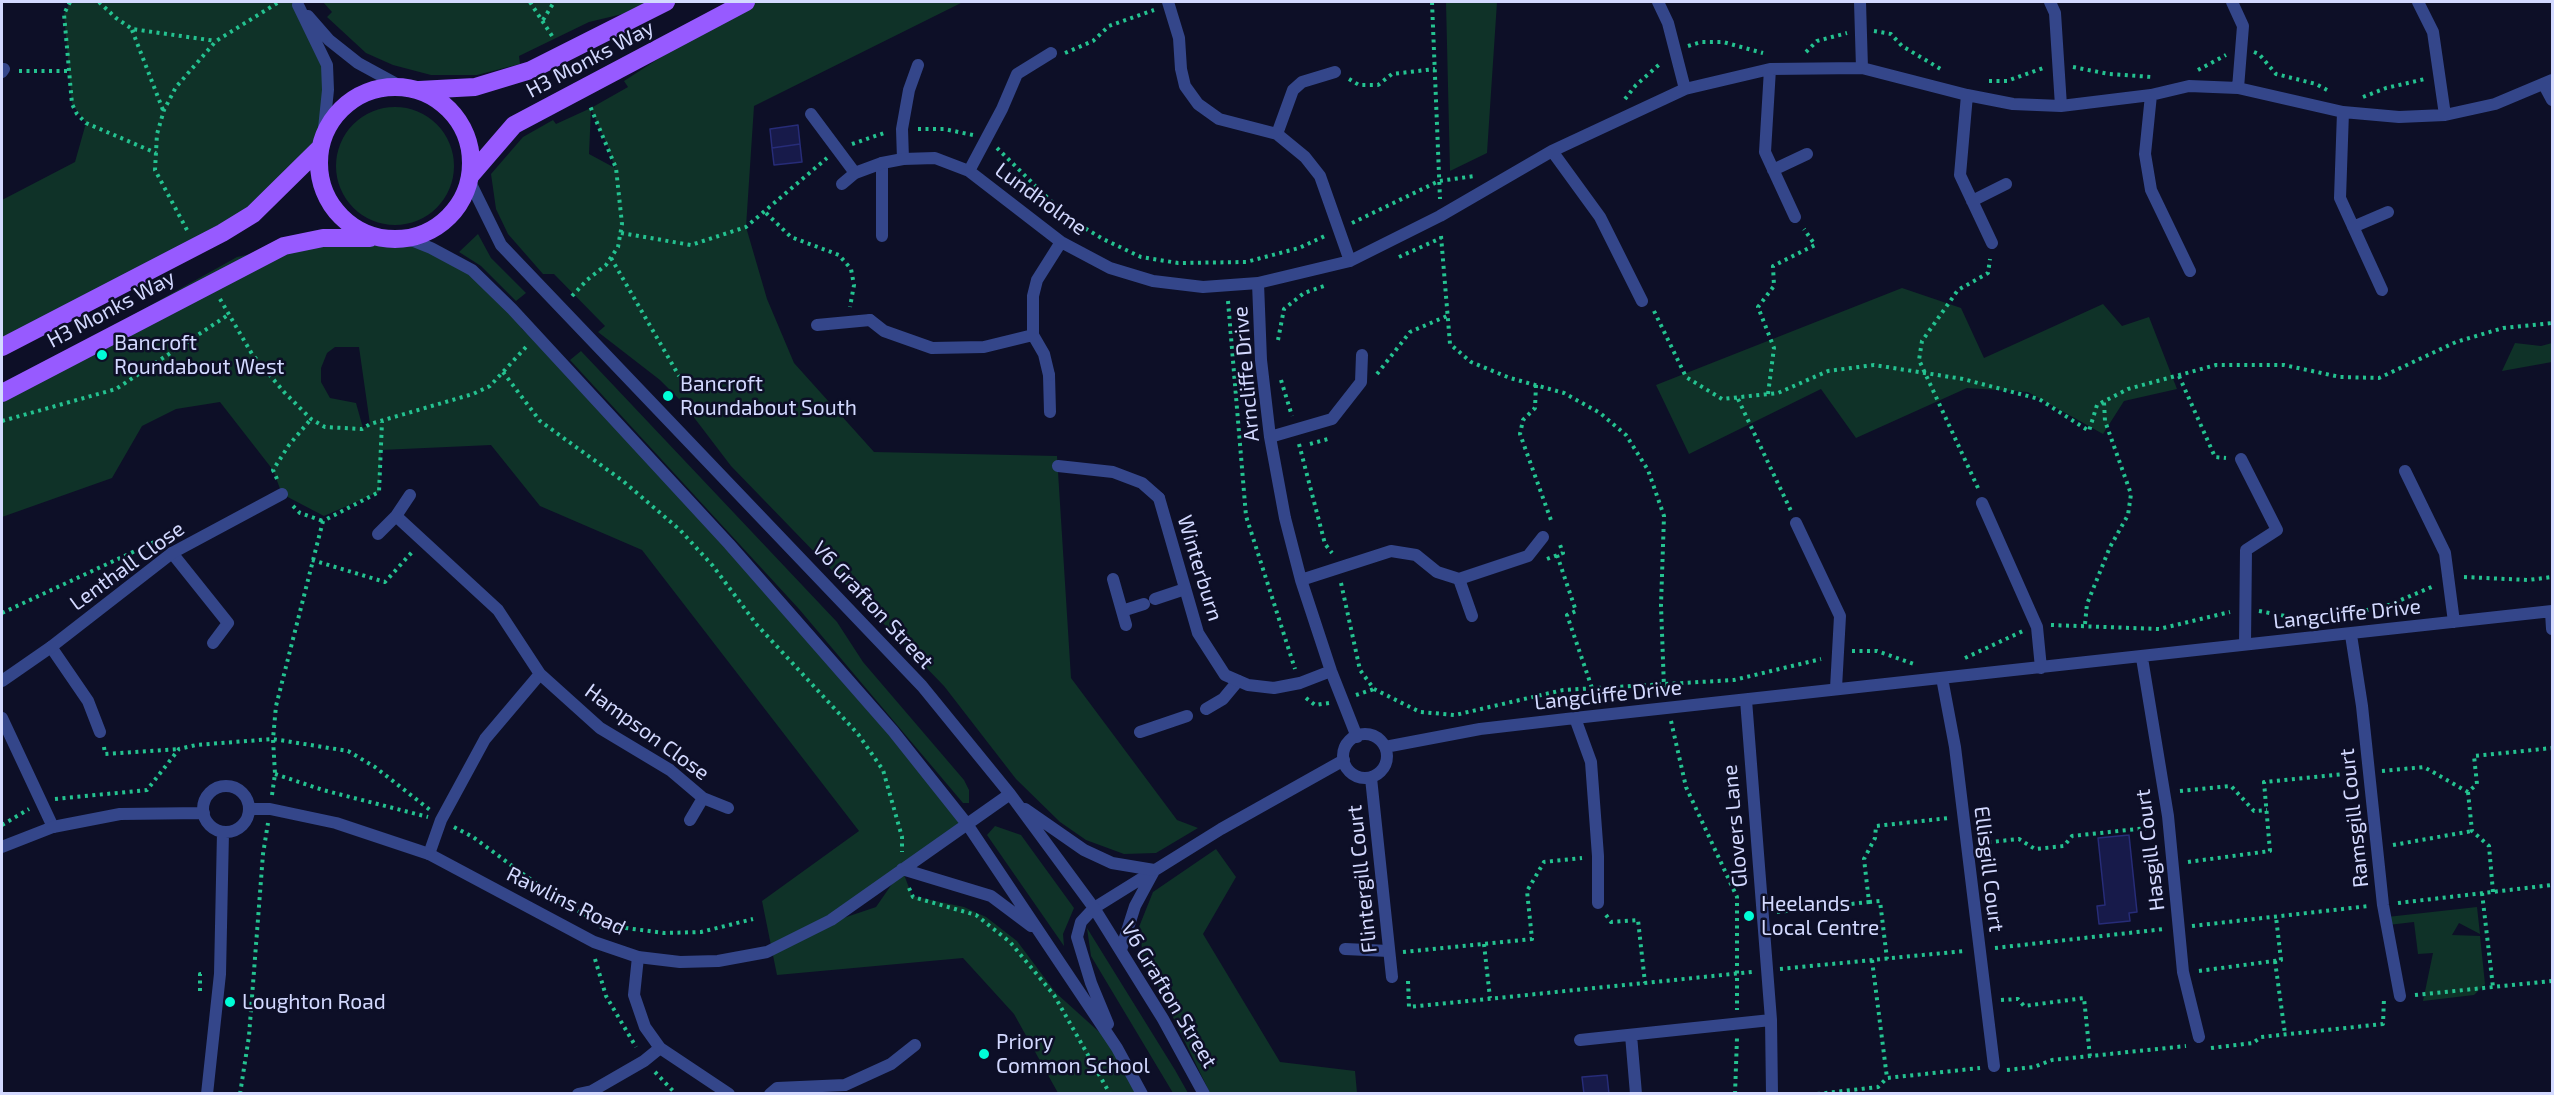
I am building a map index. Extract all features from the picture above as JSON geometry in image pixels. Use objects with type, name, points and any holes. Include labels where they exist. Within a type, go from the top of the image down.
[{"type":"main road","name":"H3 Monks Way","points":[[410,88],[475,87],[531,70],[666,2]]},
{"type":"main road","name":"H3 Monks Way","points":[[470,178],[514,125],[746,2]]},
{"type":"main road","points":[[382,87],[410,88],[442,103],[460,123],[470,148],[470,178],[461,201],[447,219],[428,231],[406,238],[381,238],[358,230],[339,215],[326,195],[321,180],[321,143],[332,120],[345,105],[363,94],[382,87]]},
{"type":"main road","name":"H3 Monks Way","points":[[2,347],[222,233],[253,214],[321,143]]},
{"type":"main road","name":"H3 Monks Way","points":[[2,393],[242,265],[284,246],[323,238],[381,238]]},
{"type":"street","points":[[1658,2],[1668,23],[1684,89]]},
{"type":"street","points":[[1860,2],[1862,68]]},
{"type":"street","points":[[2050,2],[2055,13],[2061,106]]},
{"type":"street","points":[[2232,2],[2243,26],[2238,88]]},
{"type":"street","points":[[2418,2],[2433,32],[2445,116]]},
{"type":"street","points":[[296,3],[336,46],[358,63],[410,88]]},
{"type":"street","points":[[296,3],[327,65],[328,90],[321,143]]},
{"type":"street","points":[[1168,3],[1179,38],[1181,69],[1185,86],[1198,104],[1219,118],[1277,134],[1305,157],[1320,176],[1350,261]]},
{"type":"street","points":[[969,171],[1002,109],[1017,74],[1051,53]]},
{"type":"street","points":[[903,159],[902,129],[909,90],[918,65]]},
{"type":"street","name":"Arncliffe Drive","points":[[1357,736],[1331,671],[1301,580],[1285,518],[1270,436],[1261,360],[1258,283],[1350,261],[1440,216],[1552,152],[1684,89],[1770,69],[1862,68],[1967,95],[2013,104],[2061,106],[2151,95],[2189,86],[2238,88],[2343,112],[2399,117],[2445,116],[2495,104],[2548,82],[2553,100]]},
{"type":"street","points":[[1770,69],[1765,152],[1795,217]]},
{"type":"street","points":[[1277,134],[1293,90],[1302,82],[1335,72]]},
{"type":"street","points":[[1967,95],[1960,175],[1992,243]]},
{"type":"street","points":[[2151,95],[2145,154],[2151,190],[2190,271]]},
{"type":"street","points":[[2343,112],[2340,198],[2382,290]]},
{"type":"street","points":[[811,114],[855,173]]},
{"type":"street","points":[[1552,152],[1600,217],[1642,301]]},
{"type":"street","points":[[1773,170],[1806,154]]},
{"type":"street","name":"Lundholme","points":[[842,184],[855,173],[882,163],[903,159],[935,158],[969,171],[1060,242],[1110,267],[1153,281],[1203,287],[1258,283]]},
{"type":"street","points":[[882,163],[882,236]]},
{"type":"street","name":"V6 Grafton Street","points":[[470,178],[501,245],[922,686],[1013,798],[1094,908],[1204,1094]]},
{"type":"street","points":[[1972,201],[2006,184]]},
{"type":"street","points":[[2354,227],[2388,212]]},
{"type":"street","points":[[406,238],[431,248],[472,270],[512,309],[729,544],[894,731],[967,824],[1117,1048],[1142,1094]]},
{"type":"street","points":[[1050,412],[1049,375],[1044,354],[1033,335],[1033,296],[1037,280],[1060,242]]},
{"type":"street","points":[[818,325],[870,320],[884,331],[932,348],[984,347],[1033,335]]},
{"type":"street","points":[[1270,436],[1332,419],[1361,382],[1362,355]]},
{"type":"street","name":"Langcliffe Drive","points":[[2241,459],[2277,530],[2246,550],[2245,644]]},
{"type":"street","name":"Winterburn","points":[[1058,466],[1113,472],[1142,483],[1159,498],[1198,633],[1225,675],[1248,685],[1274,688],[1300,683],[1331,671]]},
{"type":"street","name":"Langcliffe Drive","points":[[2405,471],[2445,553],[2454,622]]},
{"type":"street","name":"Lenthall Close","points":[[2,681],[51,647],[172,553],[282,494]]},
{"type":"street","points":[[378,534],[396,516],[410,495]]},
{"type":"street","points":[[1982,503],[2037,627],[2041,668]]},
{"type":"street","name":"Hampson Close","points":[[396,516],[498,610],[540,674],[600,728],[670,770],[703,798],[728,808]]},
{"type":"street","points":[[1796,523],[1840,616],[1840,653],[1836,688]]},
{"type":"street","points":[[1301,580],[1391,551],[1416,555],[1437,572],[1460,579],[1528,556],[1543,537]]},
{"type":"street","points":[[172,553],[228,623],[213,643]]},
{"type":"street","points":[[1113,579],[1126,625]]},
{"type":"street","points":[[1460,579],[1472,616]]},
{"type":"street","points":[[1122,611],[1185,589]]},
{"type":"street","points":[[2552,611],[2553,629]]},
{"type":"street","name":"Langcliffe Drive","points":[[1385,747],[1480,729],[1836,688],[2142,658],[2245,644],[2351,635],[2552,611]]},
{"type":"street","name":"Ramsgill Court","points":[[2351,635],[2383,905],[2400,996]]},
{"type":"street","points":[[51,647],[88,700],[100,732]]},
{"type":"street","name":"Hasgill Court","points":[[2142,658],[2169,826],[2183,972],[2199,1037]]},
{"type":"street","points":[[429,854],[441,820],[485,739],[540,674]]},
{"type":"street","name":"Ellisgill Court","points":[[1942,678],[1955,747],[1965,844],[1994,1066]]},
{"type":"street","points":[[1206,709],[1223,699],[1238,681]]},
{"type":"street","name":"Glovers Lane","points":[[1746,700],[1771,1020],[1772,1094]]},
{"type":"street","points":[[1140,732],[1187,716]]},
{"type":"street","points":[[2,718],[53,827]]},
{"type":"street","points":[[1575,718],[1591,762],[1598,856],[1598,903]]},
{"type":"street","points":[[1357,736],[1376,737],[1385,747],[1387,761],[1384,767],[1371,778],[1355,775],[1344,760],[1346,746],[1357,736]]},
{"type":"street","points":[[1117,1048],[1091,983],[1077,938],[1081,922],[1094,908],[1221,829],[1344,760]]},
{"type":"street","name":"Flintergill Court","points":[[1371,778],[1392,977]]},
{"type":"street","points":[[224,787],[238,790],[244,795],[249,809],[248,817],[238,829],[223,832],[210,826],[204,813],[206,799],[217,789],[224,787]]},
{"type":"street","name":"Hampson Close","points":[[690,820],[703,798]]},
{"type":"street","points":[[1013,798],[1084,850],[1112,863],[1155,870]]},
{"type":"street","name":"Rawlins Road","points":[[249,809],[270,809],[336,823],[429,854],[594,942],[638,957],[680,962],[718,961],[768,952],[831,920],[967,824],[1013,798]]},
{"type":"street","points":[[2,847],[53,827],[120,814],[204,813]]},
{"type":"street","points":[[207,1094],[220,974],[223,832]]},
{"type":"street","points":[[902,869],[991,896],[1040,932]]},
{"type":"street","points":[[1120,950],[1135,906],[1155,870]]},
{"type":"street","points":[[1345,949],[1389,952]]},
{"type":"street","points":[[638,957],[634,995],[645,1026],[660,1048],[729,1094]]},
{"type":"street","points":[[1580,1040],[1771,1020]]},
{"type":"street","points":[[1631,1035],[1636,1094]]},
{"type":"street","points":[[770,1094],[777,1088],[845,1085],[891,1064],[915,1045]]},
{"type":"street","points":[[578,1094],[592,1091],[644,1061],[660,1048]]},
{"type":"path","points":[[70,2],[64,14],[72,104],[86,123],[156,153]]},
{"type":"path","points":[[99,2],[132,29],[216,41]]},
{"type":"path","points":[[192,241],[155,170],[157,134],[164,110],[188,73],[216,41],[279,2]]},
{"type":"path","points":[[543,20],[554,2]]},
{"type":"path","points":[[1432,2],[1441,238],[1450,344],[1471,362],[1564,393],[1600,413],[1626,435],[1648,470],[1664,516],[1661,605],[1663,686],[1686,787],[1737,897],[1736,1094]]},
{"type":"path","points":[[1051,53],[1067,53],[1093,41],[1109,26],[1168,3]]},
{"type":"path","points":[[132,29],[164,110]]},
{"type":"path","points":[[1335,72],[1359,85],[1378,85],[1392,74],[1435,69]]},
{"type":"path","points":[[3,70],[30,73],[69,71]]},
{"type":"path","points":[[564,305],[618,247],[622,224],[616,168],[591,108]]},
{"type":"path","points":[[766,213],[791,237],[839,255],[851,268],[854,285],[848,322]]},
{"type":"path","points":[[1768,394],[1774,348],[1758,307],[1774,286],[1773,266],[1815,245],[1795,217]]},
{"type":"path","points":[[1390,261],[1441,238]]},
{"type":"path","points":[[1982,503],[1919,360],[1922,341],[1958,290],[1988,273],[1992,243]]},
{"type":"path","points":[[610,258],[679,376]]},
{"type":"path","points":[[1278,351],[1284,309],[1304,293],[1331,284]]},
{"type":"path","points":[[1225,285],[1237,384],[1246,516],[1300,683]]},
{"type":"path","points":[[218,294],[252,354],[284,392],[311,419],[325,427],[362,429],[370,424],[473,394],[490,386],[534,338]]},
{"type":"path","points":[[1642,301],[1649,300],[1686,377],[1722,399],[1768,394],[1828,371],[1852,366],[1874,365],[1964,379],[2039,399],[2089,431],[2097,405],[2128,389],[2216,365],[2284,365],[2340,377],[2379,378],[2456,342],[2503,328],[2553,323]]},
{"type":"path","points":[[2,421],[116,389],[228,315]]},
{"type":"path","points":[[503,372],[540,421],[623,481],[680,530],[713,566],[757,625],[858,734],[883,770],[902,837],[902,869],[912,897],[976,915],[1010,942],[1054,995],[1110,1094]]},
{"type":"path","points":[[1279,372],[1325,544],[1335,556],[1359,670],[1374,689],[1420,712],[1455,715],[1523,697],[1592,688],[1663,686],[1734,680],[1794,668],[1840,653],[1859,650],[1877,651],[1915,664],[1926,664]]},
{"type":"path","points":[[2179,376],[2215,457],[2241,459]]},
{"type":"path","points":[[1536,385],[1535,408],[1523,420],[1520,435],[1563,553],[1537,562]]},
{"type":"path","points":[[1738,398],[1796,523]]},
{"type":"path","points":[[2085,624],[2087,604],[2110,547],[2127,515],[2131,494],[2105,421],[2104,402]]},
{"type":"path","points":[[311,419],[289,445],[273,470],[282,494],[300,513],[324,521]]},
{"type":"path","points":[[240,1094],[249,1036],[263,854],[275,774],[273,739],[276,706],[312,560],[324,521],[379,492],[382,422]]},
{"type":"path","points":[[2,613],[173,533]]},
{"type":"path","points":[[312,560],[385,582],[423,539]]},
{"type":"path","points":[[1557,555],[1576,611],[1567,615],[1592,688]]},
{"type":"path","points":[[1956,661],[2002,639],[2052,624],[2159,629],[2204,616],[2244,610],[2291,617],[2328,618],[2389,605],[2450,579],[2471,576],[2497,580],[2553,577]]},
{"type":"path","points":[[100,732],[105,754],[273,739],[348,751],[375,767],[441,820]]},
{"type":"path","points":[[2,825],[42,801],[147,790],[179,749]]},
{"type":"path","points":[[2164,792],[2231,786],[2254,811],[2267,810]]},
{"type":"path","points":[[2468,792],[2472,831],[2489,846],[2493,892]]},
{"type":"path","points":[[1869,902],[1864,859],[1875,838],[1876,826],[1962,817]]},
{"type":"path","points":[[1965,844],[2019,839],[2035,849],[2064,846],[2072,836],[2169,826]]},
{"type":"path","points":[[2377,848],[2472,831]]},
{"type":"path","points":[[1389,952],[1532,939],[1527,891],[1544,862],[1598,856]]},
{"type":"path","points":[[1408,977],[1409,1007],[1887,959],[2553,885]]},
{"type":"path","points":[[2482,893],[2493,987]]},
{"type":"path","points":[[1762,914],[1880,902],[1887,959]]},
{"type":"path","points":[[1598,903],[1611,922],[1638,920],[1645,983]]},
{"type":"path","points":[[2183,972],[2281,960],[2276,917]]},
{"type":"path","points":[[603,925],[664,933],[701,932],[753,920]]},
{"type":"path","points":[[1484,944],[1490,998]]},
{"type":"path","points":[[1872,960],[1887,1078]]},
{"type":"path","points":[[2275,961],[2285,1034]]},
{"type":"path","points":[[1985,1002],[2018,999],[2024,1006],[2084,998],[2090,1057]]},
{"type":"green space","points":[[70,2],[295,2],[327,65],[323,138],[253,214],[2,347],[2,200],[75,162],[86,123],[72,104],[64,14]]},
{"type":"green space","points":[[323,2],[666,2],[589,22],[519,56],[520,64],[477,75],[431,75],[393,65],[366,53],[327,17],[332,12]]},
{"type":"green space","points":[[746,2],[963,2],[754,106],[746,227],[767,299],[794,363],[874,452],[1057,456],[1071,678],[1177,820],[1198,828],[1156,853],[1124,854],[1086,840],[1060,822],[1016,779],[944,686],[731,466],[683,403],[660,380],[598,332],[605,326],[554,274],[543,274],[508,234],[496,209],[491,174],[523,137],[553,120],[556,124],[591,108],[628,87],[624,81]],"holes":[[[591,109],[615,168],[589,154]]]},
{"type":"green space","points":[[1446,2],[1497,2],[1487,153],[1450,171]]},
{"type":"green space","points":[[395,107],[418,111],[437,124],[450,143],[454,166],[450,189],[437,208],[418,221],[395,225],[372,221],[353,208],[340,189],[336,166],[340,143],[353,124],[372,111]]},
{"type":"green space","points":[[478,234],[491,258],[526,293],[516,301],[481,266],[459,252]]},
{"type":"green space","points":[[323,238],[406,238],[472,270],[512,309],[522,329],[565,367],[592,395],[967,824],[902,869],[912,896],[964,907],[986,917],[1017,941],[1056,993],[1117,1048],[1142,1093],[1058,1093],[1014,1014],[963,958],[777,975],[762,901],[859,831],[642,550],[540,506],[491,445],[381,450],[379,492],[324,516],[282,494],[273,470],[220,402],[176,409],[142,426],[112,478],[2,517],[2,388],[237,257]],"holes":[[[335,347],[359,347],[370,424],[363,428],[356,403],[330,398],[321,382],[321,368],[327,353]],[[901,871],[876,907],[811,929]]]},
{"type":"green space","points":[[1902,288],[1961,308],[1984,358],[2103,304],[2122,326],[2149,317],[2177,389],[2124,401],[2103,434],[2028,392],[1967,388],[1856,438],[1821,389],[1689,454],[1656,385]]},
{"type":"green space","points":[[2515,343],[2541,346],[2552,343],[2552,362],[2502,371]]},
{"type":"green space","points":[[581,351],[837,622],[863,662],[964,780],[969,790],[969,803],[963,803],[799,609],[570,360]]},
{"type":"green space","points":[[995,826],[1021,835],[1074,908],[1063,934],[1064,946],[987,835]]},
{"type":"green space","points":[[1216,849],[1236,877],[1203,934],[1280,1062],[1355,1071],[1357,1093],[1210,1093],[1143,956],[1139,927],[1153,892]]},
{"type":"green space","points":[[2477,907],[2480,934],[2459,923],[2452,935],[2480,936],[2485,984],[2474,995],[2423,1001],[2433,953],[2418,954],[2414,922],[2388,925],[2387,917]]},
{"type":"green space","points":[[1087,928],[1188,1093],[1173,1093],[1091,956]]},
{"type":"building","points":[[798,125],[800,144],[772,148],[770,129]]},
{"type":"building","points":[[800,144],[802,162],[774,165],[772,148]]},
{"type":"building","points":[[2129,835],[2137,912],[2129,913],[2130,921],[2099,924],[2097,906],[2105,905],[2098,838]]},
{"type":"building","points":[[1607,1075],[1609,1094],[1584,1094],[1582,1077]]},
{"type":"place","name":"Bancroft Roundabout West","points":[[102,355]]},
{"type":"place","name":"Bancroft Roundabout South","points":[[668,396]]},
{"type":"place","name":"Heelands Local Centre","points":[[1749,916]]},
{"type":"place","name":"Loughton Road","points":[[230,1002]]},
{"type":"place","name":"Priory Common School","points":[[984,1054]]}]
